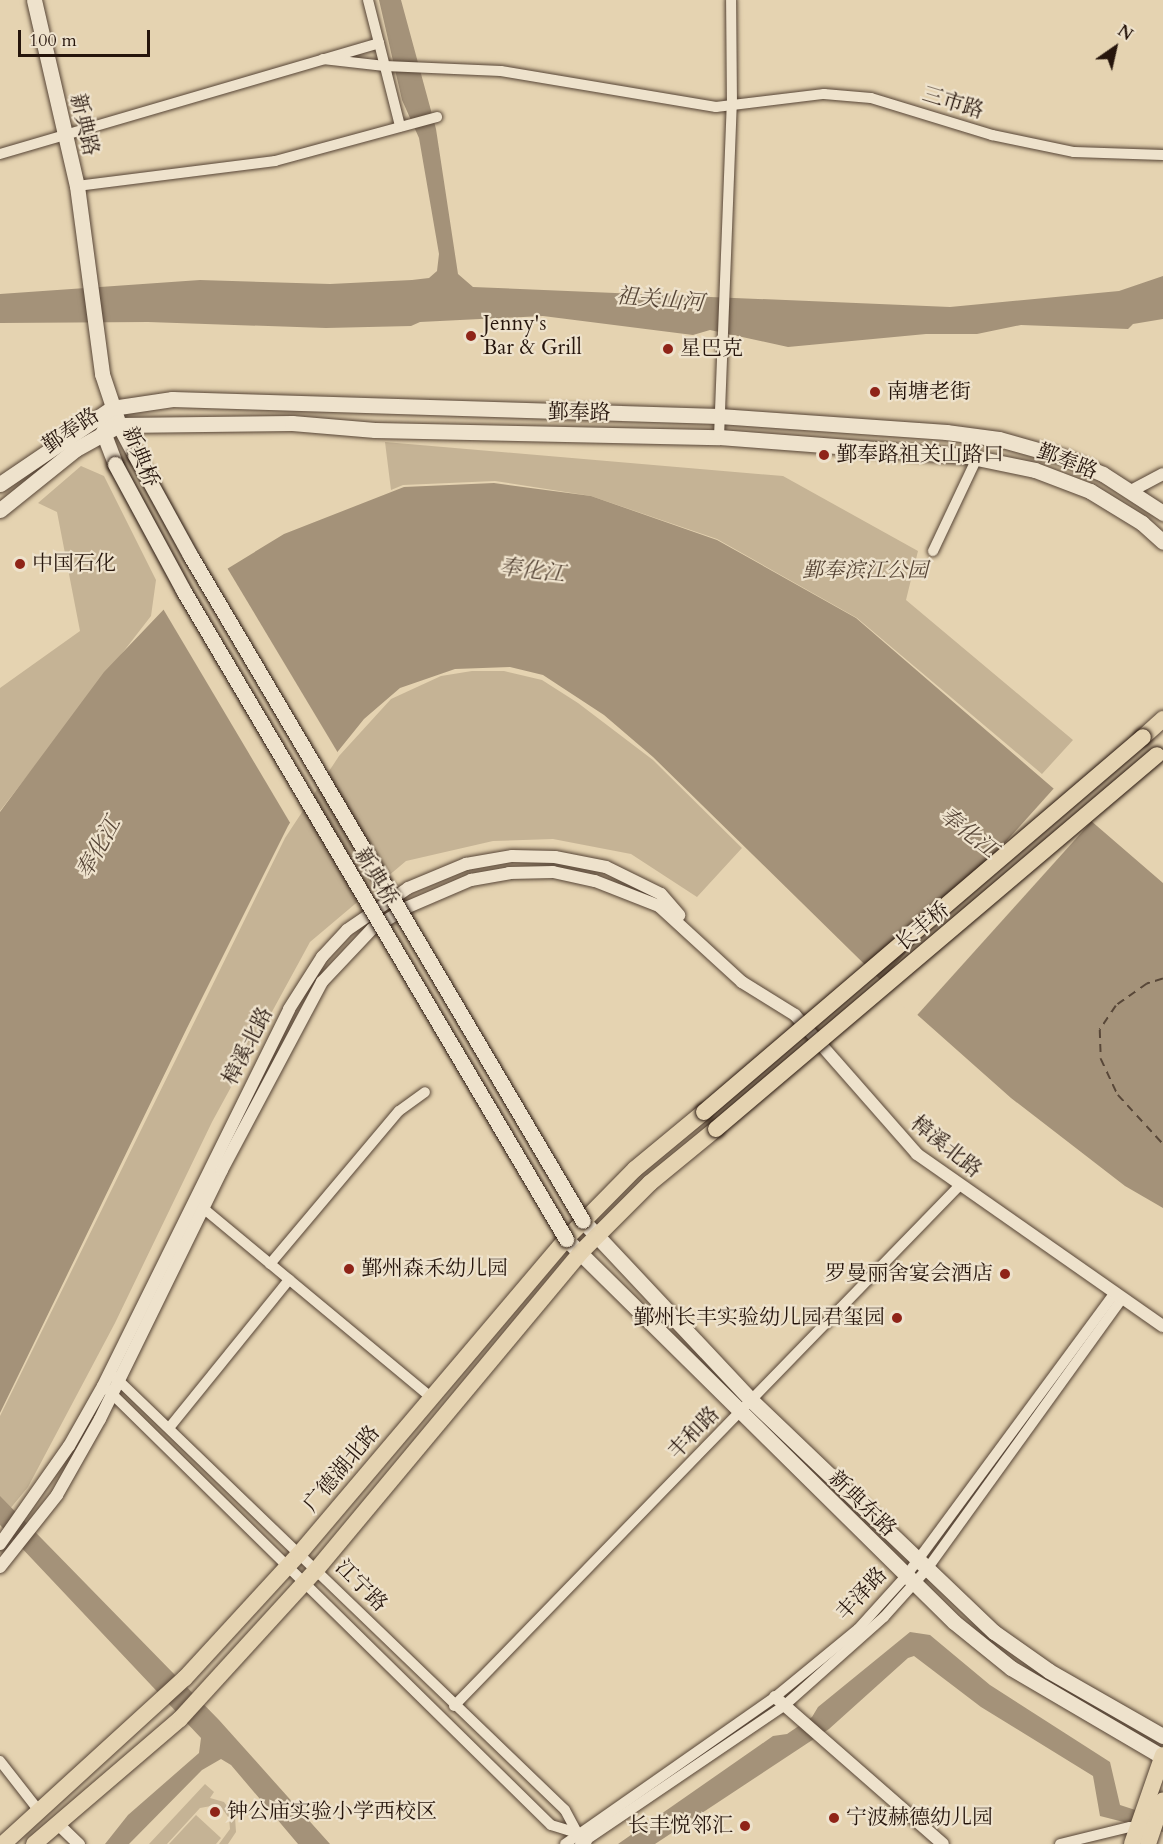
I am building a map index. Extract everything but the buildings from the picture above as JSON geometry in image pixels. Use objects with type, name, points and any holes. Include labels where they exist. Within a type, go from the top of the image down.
[{"type":"main road","name":"新典路","points":[[34,0],[77,186],[84,261],[102,374],[112,408]]},
{"type":"main road","name":"鄞奉路","points":[[0,484],[112,408],[172,399],[719,416],[999,439],[1063,457],[1131,491],[1163,513]]},
{"type":"main road","name":"新典桥","points":[[112,408],[196,566],[583,1221]]},
{"type":"main road","name":"新典桥","points":[[112,408],[103,432],[116,464],[189,600],[566,1239]]},
{"type":"main road","name":"鄞奉路","points":[[0,510],[103,432],[119,425],[292,423],[375,430],[719,437],[977,458],[1035,470],[1090,491],[1142,523],[1163,542]]},
{"type":"main road","name":"长丰桥","points":[[704,1112],[1163,719]]},
{"type":"main road","name":"长丰桥","points":[[596,1236],[650,1183],[1160,753]]},
{"type":"main road","name":"广德湖北路","points":[[3,1844],[160,1704],[185,1678],[294,1559],[566,1239],[635,1169],[704,1112]]},
{"type":"main road","name":"新典东路","points":[[583,1221],[752,1401],[994,1632],[1049,1671],[1163,1736]]},
{"type":"main road","points":[[34,1844],[59,1825],[180,1719],[312,1575],[596,1236]]},
{"type":"main road","name":"新典东路","points":[[566,1239],[954,1622],[1011,1668],[1163,1756]]},
{"type":"main road","points":[[1148,1823],[1163,1756]]},
{"type":"street","points":[[368,0],[405,125]]},
{"type":"street","points":[[719,437],[732,105],[731,0]]},
{"type":"street","points":[[0,153],[379,43]]},
{"type":"street","name":"三市路","points":[[323,59],[388,66],[423,65],[501,71],[716,107],[824,94],[871,98],[992,135],[1064,150],[1163,155]]},
{"type":"street","points":[[77,186],[276,161],[437,117]]},
{"type":"street","points":[[933,550],[977,458]]},
{"type":"street","points":[[1131,491],[1163,474]]},
{"type":"street","points":[[1163,503],[1163,513]]},
{"type":"street","name":"樟溪北路","points":[[0,1567],[40,1520],[67,1480],[114,1376],[289,1009],[322,957],[347,930],[408,888],[441,873],[512,856],[555,857],[606,867],[645,884],[661,894],[704,946]]},
{"type":"street","name":"樟溪北路","points":[[114,1376],[322,982],[357,941],[408,907],[471,880],[509,873],[554,872],[595,881],[659,906],[754,991],[777,1001],[795,1015],[904,1142],[960,1185],[1118,1297],[1163,1326]]},
{"type":"street","points":[[270,1264],[399,1111],[425,1092]]},
{"type":"street","name":"丰和路","points":[[454,1706],[960,1185]]},
{"type":"street","points":[[203,1208],[432,1398]]},
{"type":"street","points":[[169,1428],[289,1280]]},
{"type":"street","name":"丰泽路","points":[[565,1844],[582,1839],[784,1705],[884,1617],[1118,1297]]},
{"type":"street","name":"江宁路","points":[[114,1376],[169,1428],[551,1825],[582,1839]]},
{"type":"street","name":"樟溪北路","points":[[1,1542],[27,1510],[108,1390]]},
{"type":"street","name":"江宁路","points":[[108,1390],[312,1575],[565,1810],[582,1839]]},
{"type":"street","name":"丰泽路","points":[[582,1839],[775,1697],[858,1629],[910,1580]]},
{"type":"street","points":[[775,1697],[943,1844]]},
{"type":"street","points":[[0,1761],[39,1811]]},
{"type":"street","points":[[1060,1844],[1148,1823]]},
{"type":"street","points":[[59,1825],[79,1844]]},
{"type":"green space","name":"鄞奉滨江公园","points":[[385,442],[783,476],[918,551],[906,600],[1073,740],[1042,774],[857,618],[717,539],[591,496],[495,481],[403,485],[391,490]]},
{"type":"green space","points":[[81,466],[104,476],[156,580],[151,616],[0,811],[0,688],[80,631],[57,512],[38,503]]},
{"type":"green space","points":[[472,671],[504,671],[542,680],[578,703],[653,760],[742,848],[697,897],[631,854],[553,839],[493,841],[406,861],[310,942],[212,1122],[115,1323],[28,1487],[0,1521],[0,1416],[285,838],[339,756],[391,699],[441,676]]},
{"type":"green space","points":[[205,1784],[214,1792],[210,1798],[224,1802],[235,1817],[236,1832],[228,1844],[219,1844],[230,1829],[229,1818],[223,1810],[211,1806],[200,1808],[167,1844],[149,1844]]},
{"type":"green space","points":[[196,1815],[221,1838],[216,1844],[169,1844]]},
{"type":"water","name":"祖关山河","points":[[379,0],[401,0],[436,129],[458,274],[473,287],[950,307],[1119,291],[1163,276],[1163,319],[1133,324],[1128,329],[1021,325],[977,334],[926,334],[788,347],[710,330],[693,335],[543,316],[420,322],[411,326],[326,328],[148,322],[0,323],[0,294],[200,280],[330,284],[429,278],[437,271],[439,254],[419,138],[402,100]]},
{"type":"water","name":"奉化江","points":[[494,483],[591,496],[717,540],[856,618],[1163,883],[1163,1208],[1125,1186],[1011,1098],[904,1003],[653,757],[604,715],[543,675],[510,667],[455,669],[400,688],[364,719],[318,776],[288,826],[187,1028],[0,1413],[0,812],[104,672],[168,605],[284,534],[404,487]]},
{"type":"water","points":[[0,1496],[219,1720],[330,1844],[298,1844],[231,1765],[221,1759],[202,1770],[129,1844],[105,1844],[128,1815],[199,1753],[201,1738],[0,1525]]},
{"type":"water","points":[[910,1632],[930,1635],[990,1685],[1110,1762],[1120,1805],[1163,1819],[1163,1832],[1100,1816],[1093,1776],[981,1707],[914,1656],[908,1658],[829,1729],[655,1844],[618,1844],[773,1736],[787,1734],[812,1717],[818,1707]]},
{"type":"pier","points":[[226,566],[338,753],[292,826],[162,607]]},
{"type":"pier","points":[[1056,786],[1093,819],[915,1017],[878,984]]},
{"type":"ferry route","points":[[1163,979],[1147,984],[1116,1006],[1100,1030],[1101,1059],[1118,1095],[1163,1144]]},
{"type":"place","name":"Jenny's Bar & Grill","points":[[471,336]]},
{"type":"place","name":"星巴克","points":[[668,349]]},
{"type":"place","name":"南塘老街","points":[[875,392]]},
{"type":"place","name":"鄞奉路祖关山路口","points":[[824,455]]},
{"type":"place","name":"中国石化","points":[[20,564]]},
{"type":"place","name":"鄞州森禾幼儿园","points":[[349,1269]]},
{"type":"place","name":"罗曼丽舍宴会酒店","points":[[1005,1274]]},
{"type":"place","name":"鄞州长丰实验幼儿园君玺园","points":[[897,1318]]},
{"type":"place","name":"钟公庙实验小学西校区","points":[[215,1812]]},
{"type":"place","name":"宁波赫德幼儿园","points":[[834,1818]]},
{"type":"place","name":"长丰悦邻汇","points":[[745,1826]]}]
